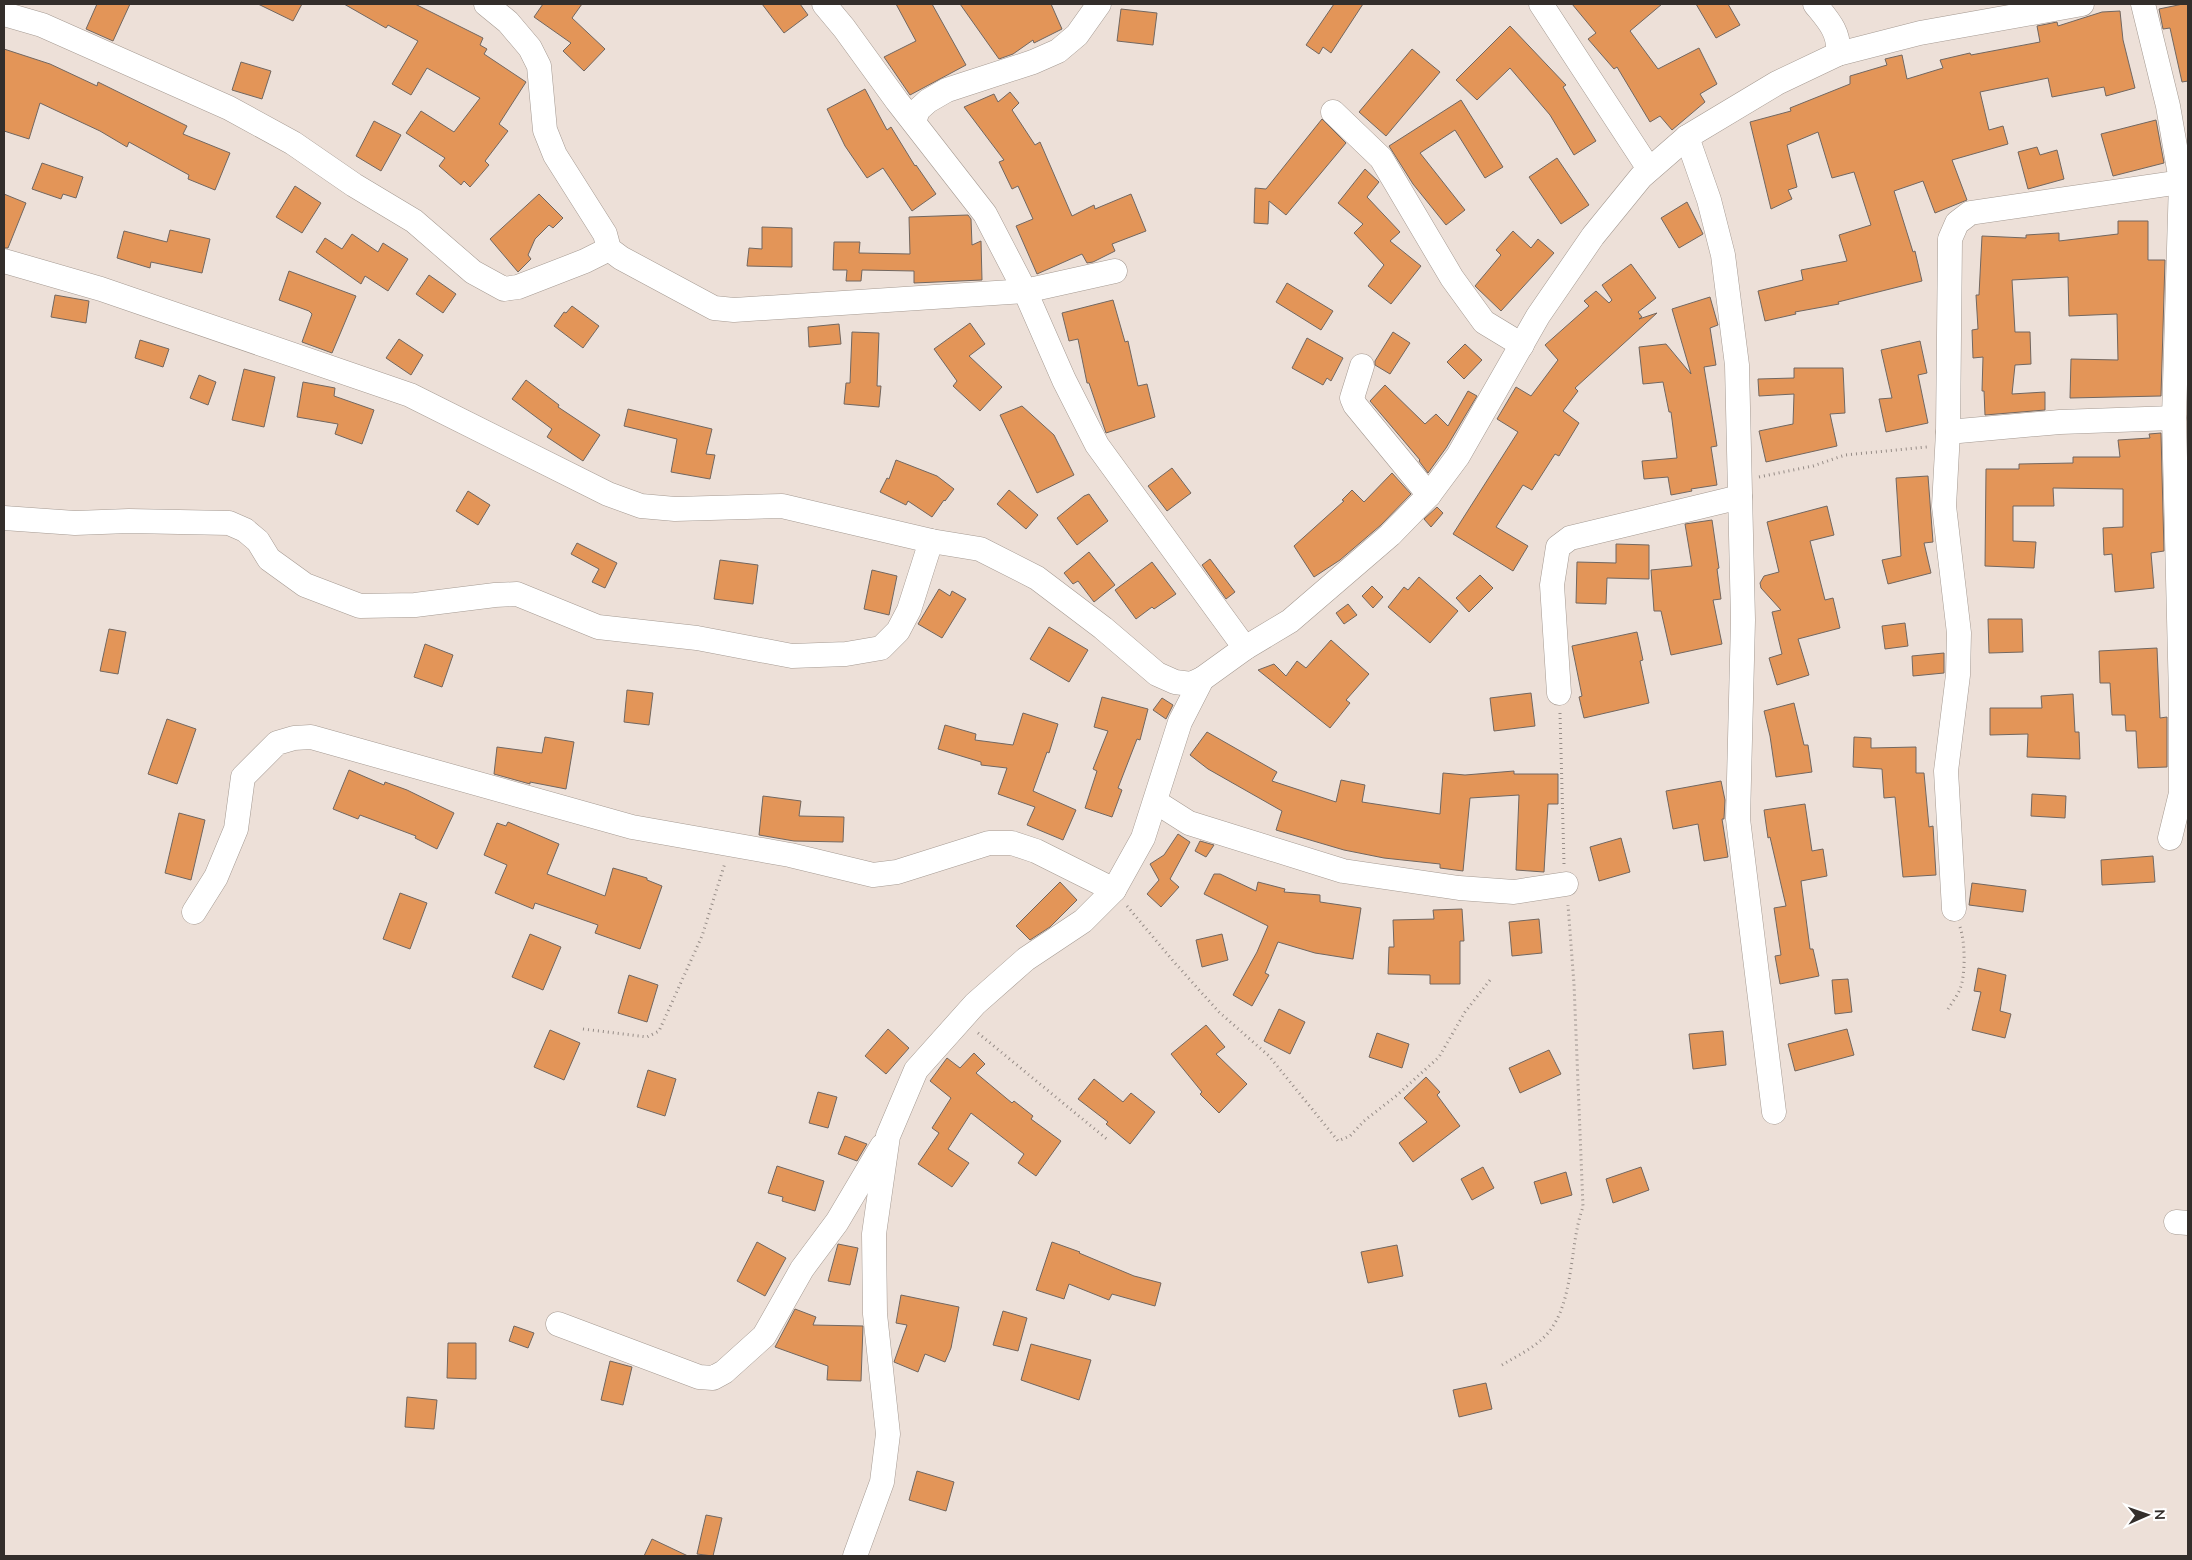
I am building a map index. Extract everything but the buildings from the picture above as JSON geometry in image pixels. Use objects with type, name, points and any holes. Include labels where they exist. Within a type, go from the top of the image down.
[{"type":"street","points":[[486,4],[508,22],[530,48],[539,66],[545,130],[556,154],[605,234],[609,249],[621,258],[714,308],[734,310],[1025,291],[1115,271]]},
{"type":"street","points":[[824,4],[985,214],[1025,291],[1064,380],[1097,446],[1245,648]]},
{"type":"street","points":[[914,122],[918,110],[928,100],[947,90],[1033,62],[1058,51],[1077,35],[1099,4]]},
{"type":"street","points":[[1541,4],[1649,169]]},
{"type":"street","points":[[1815,4],[1833,26],[1838,37],[1838,54]]},
{"type":"street","points":[[4,261],[101,289],[410,395],[608,494],[641,506],[675,509],[782,506],[931,541],[980,549],[1038,578],[1103,628],[1157,674],[1175,682],[1191,684],[1202,680],[1245,648],[1290,621],[1390,535],[1429,495],[1458,456],[1538,316],[1593,236],[1649,169],[1687,137],[1777,83],[1838,54],[1920,33],[2082,4]]},
{"type":"street","points":[[2143,4],[2184,181],[2182,371],[2174,418],[2183,569],[2181,793],[2170,838]]},
{"type":"street","points":[[4,14],[42,25],[229,108],[293,143],[354,185],[414,221],[473,272],[504,289],[518,287],[585,261],[609,249]]},
{"type":"street","points":[[1333,112],[1381,158],[1452,278],[1484,322],[1522,345]]},
{"type":"street","points":[[1687,137],[1709,200],[1723,254],[1737,365],[1742,620],[1738,819],[1774,1112]]},
{"type":"street","points":[[1954,909],[1946,771],[1958,675],[1959,633],[1944,506],[1948,438],[1950,239],[1958,223],[1970,213],[2184,181]]},
{"type":"street","points":[[1362,366],[1352,398],[1355,405],[1429,495]]},
{"type":"street","points":[[1948,438],[2060,422],[2174,418]]},
{"type":"street","points":[[1559,693],[1552,585],[1558,546],[1570,538],[1740,489]]},
{"type":"street","points":[[4,518],[75,523],[229,523],[245,530],[258,541],[269,559],[305,584],[360,606],[415,605],[517,594],[598,627],[697,638],[792,656],[846,654],[881,648],[898,630],[909,610],[931,541]]},
{"type":"street","points":[[558,1324],[699,1376],[713,1378],[764,1336],[802,1269],[837,1222],[888,1136],[916,1070],[975,1004],[1026,959],[1084,921],[1114,890],[1143,838],[1180,722],[1202,680]]},
{"type":"street","points":[[194,912],[216,876],[236,829],[243,777],[277,743],[294,738],[311,737],[328,740],[632,827],[729,846],[790,855],[873,875],[897,872],[989,844],[1012,843],[1036,851],[1114,890]]},
{"type":"street","points":[[1156,802],[1189,823],[1343,871],[1459,888],[1514,892],[1566,884]]},
{"type":"street","points":[[855,1556],[882,1482],[888,1434],[875,1314],[874,1234],[888,1136]]},
{"type":"path","points":[[1740,489],[1845,455],[1948,438]]},
{"type":"path","points":[[1502,1365],[1541,1341],[1555,1324],[1569,1288],[1570,1262],[1576,1242],[1578,1222],[1584,1207],[1574,984],[1562,845],[1559,693]]},
{"type":"path","points":[[583,1029],[647,1037],[659,1031],[702,936],[729,846]]},
{"type":"path","points":[[1114,890],[1219,1012],[1269,1056],[1338,1141],[1350,1136],[1364,1120],[1396,1096],[1439,1057],[1466,1012],[1490,980]]},
{"type":"path","points":[[1948,1009],[1960,988],[1964,966],[1964,936],[1954,909]]},
{"type":"path","points":[[962,1019],[1108,1140]]}]
